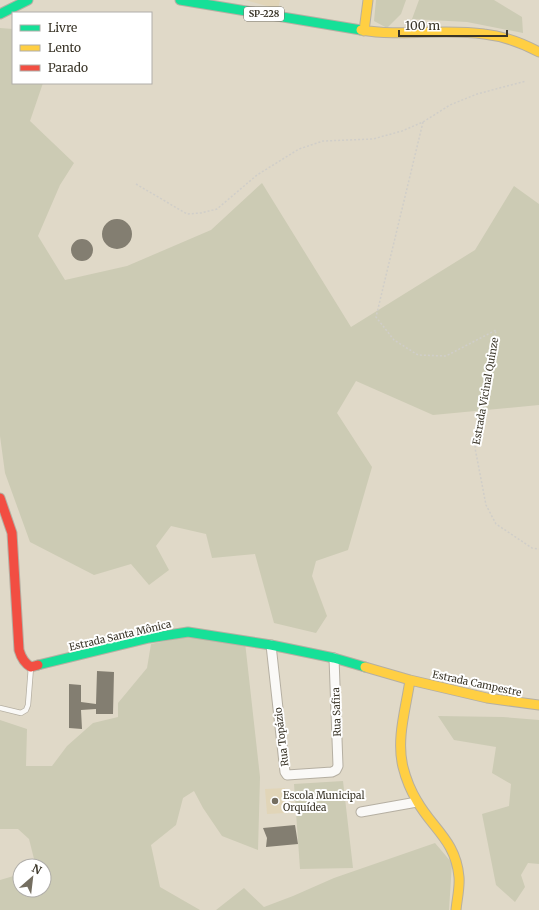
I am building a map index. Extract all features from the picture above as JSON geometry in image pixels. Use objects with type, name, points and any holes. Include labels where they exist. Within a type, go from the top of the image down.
[{"type":"street","points":[[0,3],[13,0]]},
{"type":"street","points":[[0,14],[28,0]]},
{"type":"street","name":"SP-228","points":[[180,0],[227,4],[252,12],[364,31],[398,34],[476,33],[524,44],[539,52]]},
{"type":"street","points":[[364,31],[368,0]]},
{"type":"street","points":[[0,498],[12,533],[18,642],[22,659],[31,667]]},
{"type":"street","name":"Estrada Santa Mônica","points":[[31,667],[149,638],[188,632],[334,658],[410,680]]},
{"type":"street","name":"Rua Topázio","points":[[270,646],[285,772],[287,775],[291,776],[332,772],[336,770],[338,766]]},
{"type":"street","name":"Rua Safira","points":[[334,658],[338,766]]},
{"type":"street","points":[[410,680],[400,745],[403,767],[417,802],[447,841],[454,856],[459,877],[456,910]]},
{"type":"street","name":"Estrada Campestre","points":[[410,680],[487,698],[539,705]]},
{"type":"street","points":[[361,812],[417,802]]},
{"type":"lane","points":[[0,708],[21,713],[26,710],[28,705],[31,667]]},
{"type":"path","points":[[136,184],[187,214],[201,213],[217,209],[257,175],[299,149],[323,141],[373,139],[402,131],[422,122],[450,105],[477,94],[526,81]]},
{"type":"path","name":"Estrada Vicinal Quinze","points":[[422,122],[376,317],[394,340],[418,355],[446,356],[496,330],[475,448],[476,456],[486,505],[496,524],[532,548],[539,549]]},
{"type":"shaded area","points":[[245,0],[280,0],[278,9]]},
{"type":"shaded area","name":"Escola Municipal Orquídea","points":[[285,788],[285,813],[267,814],[265,789]]},
{"type":"green space","points":[[376,0],[406,0],[401,14],[387,28],[374,21]]},
{"type":"green space","points":[[419,0],[494,0],[522,17],[523,33],[467,22],[412,19]]},
{"type":"green space","points":[[0,28],[12,29],[12,84],[43,84],[30,121],[74,163],[60,185],[38,236],[65,280],[127,266],[211,230],[262,183],[351,327],[475,250],[514,186],[539,204],[539,405],[433,415],[356,381],[337,413],[372,467],[348,550],[316,561],[312,576],[327,616],[316,633],[274,623],[255,554],[212,558],[206,534],[171,526],[156,546],[169,570],[149,585],[131,564],[94,575],[30,542],[5,473],[0,436]]},
{"type":"green space","points":[[186,637],[245,642],[260,777],[258,850],[222,836],[203,808],[194,791],[183,798],[176,825],[151,845],[160,887],[200,910],[0,910],[0,880],[12,876],[12,898],[52,898],[52,858],[34,858],[29,839],[18,829],[0,829],[0,720],[27,729],[26,766],[52,766],[67,746],[93,723],[118,717],[118,703],[147,668],[151,644]]},
{"type":"green space","points":[[438,716],[503,717],[539,720],[539,864],[528,863],[521,875],[525,887],[515,902],[496,885],[482,814],[509,806],[511,784],[492,773],[496,747],[454,740]]},
{"type":"green space","points":[[343,781],[353,868],[300,869],[294,784]]},
{"type":"green space","points":[[435,843],[452,863],[449,910],[216,910],[244,888],[264,907],[334,878]]},
{"type":"building","points":[[117,219],[128,223],[132,234],[128,245],[117,249],[106,245],[102,234],[106,223]]},
{"type":"building","points":[[78,239],[86,239],[93,246],[93,254],[86,261],[78,261],[71,254],[71,246]]},
{"type":"building","points":[[97,671],[114,672],[113,714],[96,714],[96,709],[81,710],[82,729],[69,728],[69,684],[81,685],[81,702],[96,704]]},
{"type":"building","points":[[295,825],[298,844],[266,847],[267,838],[263,828]]},
{"type":"traffic: fast","points":[[0,14],[28,0]]},
{"type":"traffic: fast","points":[[180,0],[361,30]]},
{"type":"traffic: fast","points":[[38,665],[149,638],[188,632],[271,645],[334,658],[365,667]]},
{"type":"traffic: slow","points":[[364,31],[368,0]]},
{"type":"traffic: slow","points":[[361,30],[392,33],[469,32],[498,36],[512,40],[539,52]]},
{"type":"traffic: slow","points":[[365,667],[410,680],[487,698],[539,705]]},
{"type":"traffic: slow","points":[[410,680],[401,735],[401,756],[403,767],[409,785],[417,801],[448,844],[453,854],[459,877],[456,910]]},
{"type":"traffic: jam","points":[[0,498],[12,533],[19,650],[26,664],[31,667],[38,665]]},
{"type":"place","name":"Escola Municipal Orquídea","points":[[275,801]]}]
